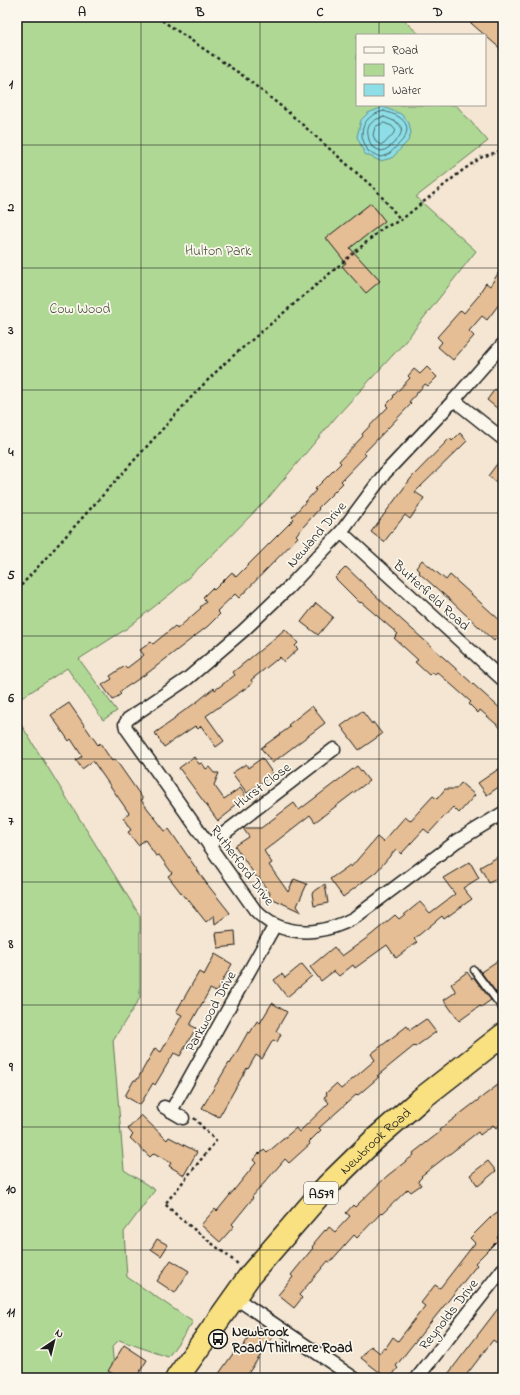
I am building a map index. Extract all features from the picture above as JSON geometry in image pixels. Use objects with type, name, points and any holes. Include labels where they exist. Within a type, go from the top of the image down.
[{"type":"highway","name":"Newbrook Road","points":[[178,1378],[251,1274],[328,1185],[374,1140],[421,1099],[503,1035]]},
{"type":"street","name":"Newland Drive","points":[[128,719],[186,679],[243,631],[341,532],[385,473],[454,400],[503,344]]},
{"type":"street","points":[[454,400],[503,439]]},
{"type":"street","name":"Butterfield Road","points":[[341,532],[503,680]]},
{"type":"street","name":"Rutherford Drive","points":[[128,719],[125,724],[126,728],[255,910],[275,925],[291,931],[324,930],[340,925],[354,918],[457,841],[503,812]]},
{"type":"street","name":"Hurst Close","points":[[209,844],[334,750]]},
{"type":"street","name":"Parkwood Drive","points":[[183,1118],[168,1109],[178,1100],[275,925]]},
{"type":"street","name":"Reynolds Drive","points":[[417,1378],[503,1269]]},
{"type":"street","points":[[234,1297],[354,1378]]},
{"type":"lane","points":[[474,970],[503,1009]]},
{"type":"path","points":[[157,17],[242,75],[288,111],[376,190],[401,220]]},
{"type":"path","points":[[17,590],[196,392],[226,362],[383,228],[401,220],[463,170],[482,157],[503,150]]},
{"type":"path","points":[[178,1100],[216,1141],[165,1204],[181,1219],[251,1274]]},
{"type":"green space","name":"Hulton Park","points":[[17,17],[400,17],[419,34],[356,34],[356,106],[457,106],[488,141],[416,197],[476,251],[404,343],[336,417],[269,497],[174,591],[126,629],[79,659],[117,711],[103,720],[67,668],[17,701]]},
{"type":"green space","points":[[17,718],[140,916],[140,998],[113,1040],[124,1170],[155,1190],[124,1232],[127,1277],[193,1322],[168,1357],[119,1340],[112,1347],[115,1378],[17,1378]]},
{"type":"water","points":[[383,107],[401,114],[409,123],[411,133],[408,141],[392,158],[380,161],[365,154],[357,137],[361,120],[368,113]]},
{"type":"building","points":[[464,17],[493,17],[503,25],[503,51],[486,36],[486,34],[484,34]]},
{"type":"building","points":[[371,203],[385,221],[350,248],[380,281],[366,293],[342,266],[346,263],[326,238]]},
{"type":"building","points":[[503,266],[503,299],[487,320],[482,316],[469,331],[474,336],[453,360],[438,347],[442,342],[437,337],[461,310],[464,313],[481,293],[480,292],[486,283],[490,286]]},
{"type":"building","points":[[427,367],[437,377],[428,386],[425,384],[409,402],[411,404],[364,453],[366,455],[341,481],[343,483],[318,508],[319,509],[296,535],[298,537],[239,598],[235,594],[217,611],[220,614],[208,626],[149,672],[119,692],[121,694],[113,700],[102,685],[112,679],[110,676],[125,666],[127,668],[144,655],[140,650],[151,642],[153,644],[175,626],[177,629],[206,602],[203,597],[212,588],[214,590],[232,572],[236,577],[294,519],[292,517],[316,490],[315,489],[341,463],[339,461],[388,407],[386,405],[410,378],[408,376],[414,369],[420,374]]},
{"type":"building","points":[[495,389],[503,394],[503,413],[487,400]]},
{"type":"building","points":[[460,433],[467,441],[415,492],[424,498],[410,519],[405,515],[384,542],[371,532],[412,477],[450,438],[452,441]]},
{"type":"building","points":[[503,456],[503,487],[488,476]]},
{"type":"building","points":[[422,560],[446,580],[450,575],[503,623],[503,644],[496,638],[494,641],[419,573],[420,572],[416,568]]},
{"type":"building","points":[[346,567],[394,613],[503,711],[503,730],[480,710],[478,713],[469,704],[471,702],[437,672],[435,674],[432,672],[429,675],[415,662],[418,660],[394,638],[398,634],[361,602],[360,603],[335,578]]},
{"type":"building","points":[[316,603],[333,617],[318,635],[301,622]]},
{"type":"building","points":[[285,629],[298,643],[295,646],[298,649],[284,662],[280,657],[251,680],[253,683],[206,716],[224,741],[216,747],[201,726],[198,729],[195,726],[164,747],[155,733],[214,688],[215,690],[235,675],[233,672]]},
{"type":"building","points":[[69,703],[98,745],[100,743],[112,761],[115,759],[143,799],[141,800],[165,831],[169,829],[207,884],[230,913],[215,924],[214,915],[206,922],[186,897],[185,898],[168,876],[172,873],[159,855],[156,856],[145,840],[138,845],[128,832],[131,830],[123,818],[129,813],[93,761],[82,769],[76,760],[82,756],[71,739],[69,741],[51,715]]},
{"type":"building","points":[[312,706],[325,723],[272,763],[261,748],[290,727],[288,725]]},
{"type":"building","points":[[362,711],[382,734],[359,750],[341,726]]},
{"type":"building","points":[[194,757],[199,764],[202,763],[206,769],[209,767],[214,773],[219,773],[214,785],[224,799],[240,788],[246,796],[218,821],[179,768]]},
{"type":"building","points":[[262,758],[273,774],[247,793],[232,773],[246,764],[248,768]]},
{"type":"building","points":[[357,766],[369,781],[315,822],[310,815],[264,851],[272,863],[269,865],[288,892],[294,879],[307,884],[297,906],[301,912],[269,897],[270,893],[258,877],[257,878],[235,846],[249,837],[243,828],[261,828],[294,803],[299,810]]},
{"type":"building","points":[[503,766],[503,784],[487,795],[478,783]]},
{"type":"building","points":[[461,783],[475,795],[459,813],[453,807],[429,833],[424,829],[401,854],[396,849],[376,872],[343,897],[330,879],[350,865],[351,867],[377,837],[383,842],[405,817],[410,821],[433,796],[437,799],[445,789],[456,789]]},
{"type":"building","points":[[503,854],[503,875],[489,883],[480,867]]},
{"type":"building","points":[[470,862],[479,878],[463,888],[472,899],[444,919],[442,916],[414,939],[417,942],[396,958],[387,945],[355,968],[353,965],[339,976],[334,971],[321,981],[310,967],[334,947],[342,956],[395,915],[399,919],[420,902],[430,913],[455,894],[443,878]]},
{"type":"building","points":[[325,884],[328,903],[314,906],[312,893]]},
{"type":"building","points":[[235,931],[236,946],[218,948],[216,933]]},
{"type":"building","points":[[215,954],[232,964],[216,992],[210,989],[190,1025],[196,1028],[180,1056],[174,1053],[155,1085],[153,1083],[140,1105],[125,1096],[134,1080],[137,1080],[155,1048],[161,1052],[182,1015],[176,1012],[199,972],[204,975]]},
{"type":"building","points":[[503,957],[503,991],[498,995],[481,972]]},
{"type":"building","points":[[302,964],[312,976],[287,997],[274,980],[282,974],[285,978]]},
{"type":"building","points":[[467,972],[472,979],[474,978],[491,1000],[459,1021],[444,1000],[456,992],[451,984]]},
{"type":"building","points":[[272,1003],[287,1012],[276,1031],[281,1034],[277,1042],[273,1040],[262,1059],[256,1055],[219,1117],[202,1108],[248,1032],[250,1033],[257,1021],[260,1023]]},
{"type":"building","points":[[426,1019],[436,1032],[415,1047],[414,1046],[377,1076],[379,1077],[358,1095],[357,1094],[319,1128],[321,1130],[309,1142],[310,1144],[289,1163],[285,1159],[252,1197],[253,1198],[232,1224],[234,1226],[220,1242],[201,1225],[215,1209],[217,1211],[256,1163],[253,1160],[259,1153],[260,1154],[264,1150],[267,1153],[296,1128],[299,1132],[329,1103],[324,1097],[327,1095],[326,1093],[336,1084],[341,1089],[375,1060],[371,1054],[407,1026],[410,1030]]},
{"type":"building","points":[[503,1081],[503,1123],[496,1128],[493,1125],[480,1135],[478,1132],[421,1176],[422,1177],[418,1181],[421,1185],[411,1192],[408,1189],[382,1214],[381,1213],[357,1238],[354,1235],[330,1262],[328,1261],[299,1295],[302,1298],[294,1308],[278,1295],[293,1277],[291,1275],[313,1248],[314,1243],[325,1230],[326,1231],[329,1227],[335,1232],[350,1216],[346,1213],[353,1205],[355,1207],[387,1176],[414,1155],[413,1153],[440,1132],[439,1130]]},
{"type":"building","points":[[141,1115],[167,1140],[169,1137],[197,1152],[184,1175],[169,1166],[171,1163],[154,1153],[150,1157],[130,1138],[133,1135],[128,1129]]},
{"type":"building","points":[[488,1161],[496,1171],[478,1186],[470,1175]]},
{"type":"building","points":[[503,1208],[503,1233],[497,1237],[499,1239],[475,1263],[477,1265],[396,1366],[398,1368],[390,1378],[387,1378],[361,1358],[371,1346],[380,1353],[383,1348],[385,1349],[393,1337],[398,1341],[425,1306],[421,1303],[435,1285],[440,1288],[475,1243],[470,1238],[492,1216]]},
{"type":"building","points":[[157,1239],[168,1245],[161,1256],[151,1249]]},
{"type":"building","points":[[171,1260],[189,1271],[175,1293],[157,1281]]},
{"type":"building","points":[[503,1302],[503,1337],[498,1344],[493,1340],[464,1378],[445,1378]]},
{"type":"building","points":[[257,1325],[273,1337],[245,1378],[216,1378],[239,1345],[242,1348]]},
{"type":"building","points":[[124,1345],[147,1360],[136,1378],[120,1378],[108,1371]]},
{"type":"place","name":"Newbrook Road/Thirlmere Road","points":[[218,1339]]},
{"type":"park label","name":"Cow Wood","points":[[80,308]]}]
